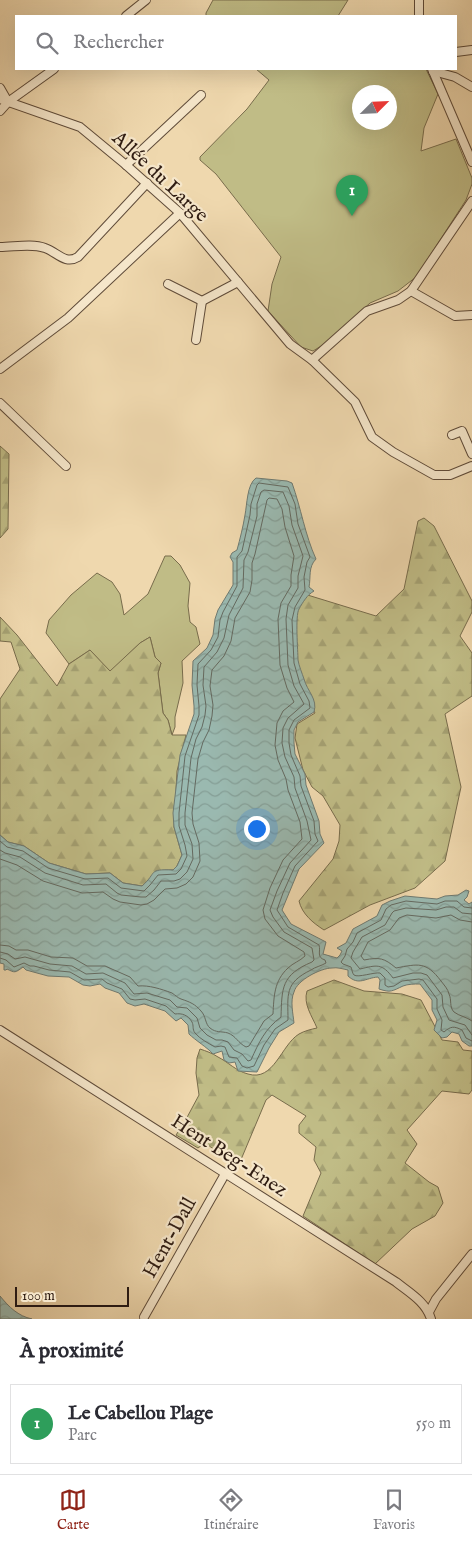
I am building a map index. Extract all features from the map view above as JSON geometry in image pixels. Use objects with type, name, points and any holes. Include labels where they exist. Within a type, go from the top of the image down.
[{"type":"street","points":[[127,15],[146,0]]},
{"type":"street","points":[[419,0],[419,15]]},
{"type":"street","points":[[457,52],[472,50]]},
{"type":"street","points":[[0,111],[8,102],[53,70]]},
{"type":"street","points":[[433,70],[455,77],[472,87]]},
{"type":"street","points":[[433,70],[469,151],[472,162]]},
{"type":"street","points":[[0,88],[8,102]]},
{"type":"street","points":[[126,165],[202,95]]},
{"type":"street","name":"Allée du Large","points":[[0,99],[80,127],[147,183],[180,213],[290,344],[312,360],[355,402],[372,437],[393,452],[434,475],[450,475],[472,466]]},
{"type":"street","points":[[0,247],[40,246],[49,249],[66,260],[73,260],[78,257],[147,183]]},
{"type":"street","points":[[312,360],[367,311],[398,300],[411,291],[472,201]]},
{"type":"street","points":[[0,369],[68,318],[180,213]]},
{"type":"street","points":[[202,301],[238,282]]},
{"type":"street","points":[[168,284],[202,301]]},
{"type":"street","points":[[411,291],[455,316],[472,315]]},
{"type":"street","points":[[196,340],[202,301]]},
{"type":"street","points":[[0,403],[66,466]]},
{"type":"street","points":[[452,435],[462,431],[472,454]]},
{"type":"street","name":"Hent Beg-Enez","points":[[0,1030],[396,1282],[417,1298],[430,1315]]},
{"type":"street","name":"Hent-Dall","points":[[144,1317],[225,1174]]},
{"type":"street","points":[[430,1315],[436,1299],[472,1254]]},
{"type":"green space","points":[[213,0],[348,0],[339,15],[206,15]]},
{"type":"green space","points":[[257,70],[426,70],[438,94],[424,128],[421,151],[456,139],[472,178],[472,184],[466,200],[416,277],[398,291],[370,303],[326,343],[313,351],[301,347],[268,311],[272,284],[281,257],[216,174],[200,160],[200,157],[247,109],[269,80]]},
{"type":"green space","points":[[0,446],[9,454],[8,529],[0,538]]},
{"type":"green space","points":[[424,518],[434,526],[472,601],[472,612],[460,636],[472,653],[472,696],[445,714],[461,787],[445,861],[415,888],[370,905],[324,930],[308,918],[299,901],[333,859],[339,841],[340,825],[323,796],[312,787],[303,770],[295,738],[297,724],[315,713],[287,653],[301,593],[376,616],[404,589],[418,521]]},
{"type":"green space","points":[[165,556],[171,556],[180,565],[190,583],[188,606],[190,622],[196,627],[200,644],[182,661],[183,683],[172,735],[168,720],[163,713],[158,673],[161,663],[155,657],[150,637],[140,643],[110,672],[90,650],[69,664],[46,633],[49,620],[71,595],[97,573],[112,582],[120,594],[124,615],[148,594]]},
{"type":"green space","points":[[0,617],[17,635],[57,686],[69,664],[90,650],[110,671],[140,643],[150,637],[155,657],[161,663],[158,673],[163,713],[168,720],[172,735],[186,735],[177,771],[174,827],[182,855],[173,870],[158,872],[142,886],[123,883],[110,873],[86,874],[49,863],[24,846],[8,842],[0,835],[0,699],[20,669],[11,642],[0,641]]},
{"type":"green space","points":[[334,980],[364,991],[402,994],[421,1000],[442,1040],[458,1042],[463,1050],[472,1051],[472,1090],[469,1094],[442,1091],[407,1130],[417,1144],[405,1163],[438,1187],[443,1203],[435,1216],[412,1229],[375,1264],[303,1216],[321,1173],[314,1160],[316,1147],[299,1133],[299,1125],[306,1116],[272,1095],[266,1100],[240,1162],[232,1162],[205,1143],[198,1148],[176,1135],[199,1095],[196,1073],[200,1049],[214,1054],[244,1073],[257,1075],[264,1073],[271,1068],[293,1039],[301,1033],[317,1028],[307,1005],[307,991]]},
{"type":"water","points":[[256,478],[292,483],[316,559],[311,569],[309,587],[314,591],[307,597],[299,609],[297,626],[298,662],[315,707],[314,712],[298,722],[294,730],[294,743],[295,754],[305,774],[306,785],[319,821],[320,834],[324,843],[299,869],[282,910],[291,924],[326,942],[323,954],[337,958],[342,951],[337,948],[346,943],[353,929],[377,916],[382,905],[405,896],[437,899],[458,895],[466,890],[469,891],[464,900],[469,904],[472,902],[472,1046],[462,1041],[459,1034],[452,1032],[447,1037],[442,1038],[434,1030],[437,1020],[432,1010],[432,1000],[420,984],[407,985],[386,991],[379,989],[380,980],[378,977],[356,981],[348,976],[348,970],[334,968],[322,970],[300,983],[292,999],[294,1023],[279,1032],[257,1072],[238,1071],[235,1062],[229,1063],[224,1060],[222,1051],[213,1054],[189,1034],[188,1025],[181,1018],[176,1021],[165,1011],[144,1004],[135,1006],[127,1003],[119,993],[100,984],[83,985],[69,977],[48,976],[26,970],[23,967],[15,972],[7,969],[4,970],[4,964],[0,963],[0,835],[8,842],[24,846],[49,863],[86,874],[110,873],[123,883],[142,886],[154,872],[173,870],[177,866],[182,855],[174,827],[173,813],[180,755],[194,714],[193,661],[207,648],[213,635],[218,610],[233,585],[233,562],[230,557],[237,550],[249,490]]},
{"type":"water","points":[[0,1296],[22,1316],[32,1319],[0,1319]]},
{"type":"place","name":"Le Cabellou Plage","points":[[352,216]]}]
